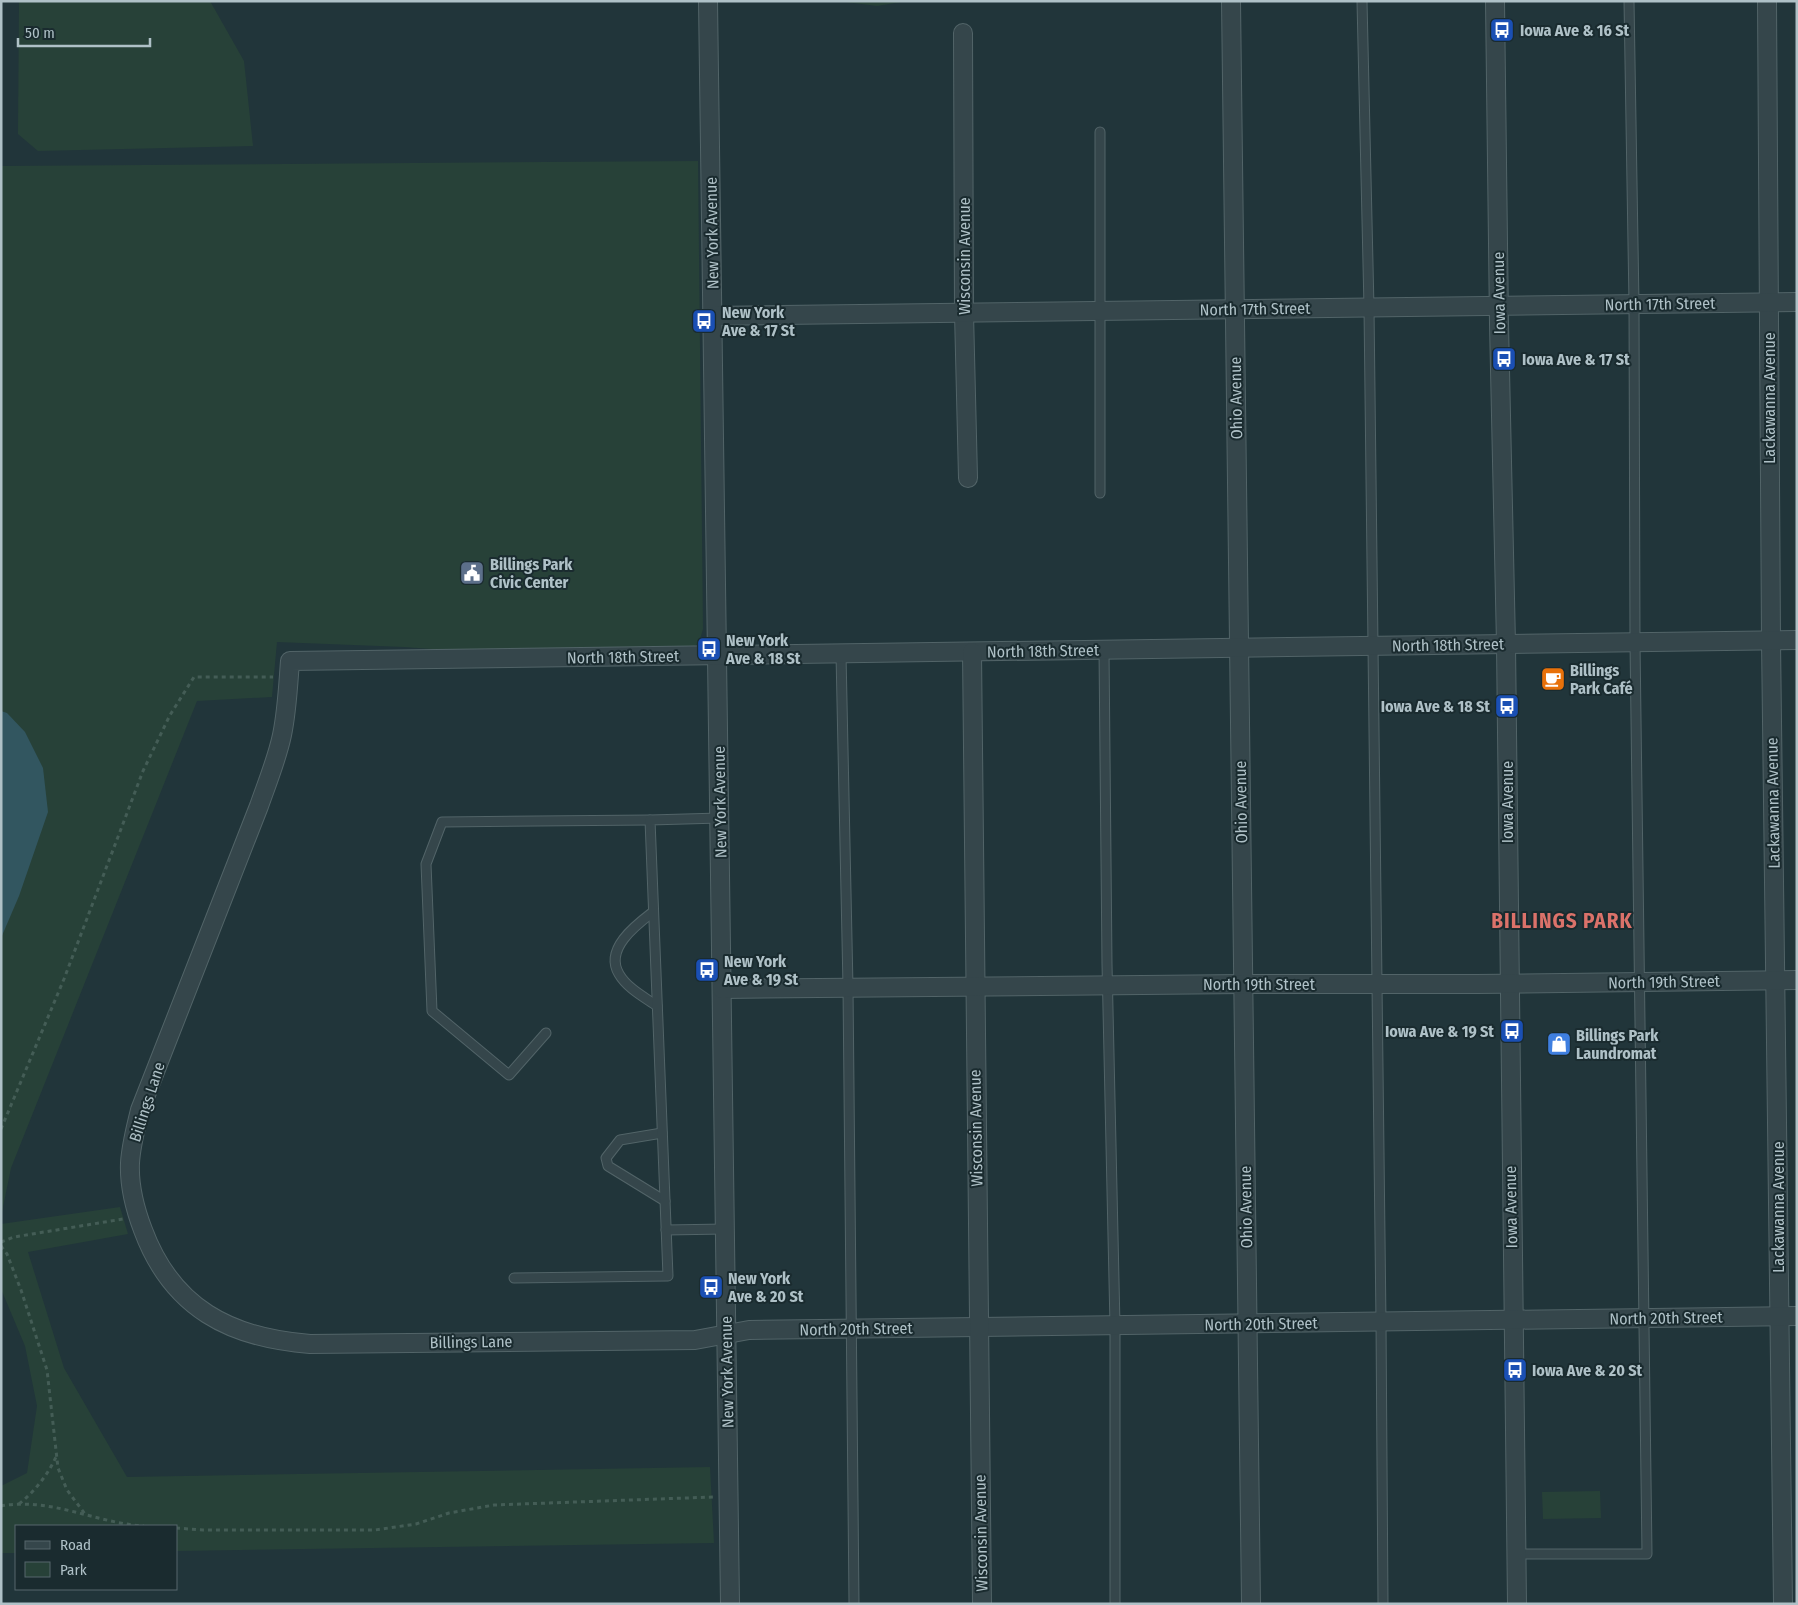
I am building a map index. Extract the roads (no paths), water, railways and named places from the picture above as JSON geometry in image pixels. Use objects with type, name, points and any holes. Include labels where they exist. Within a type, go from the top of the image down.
[{"type":"street","name":"New York Avenue","points":[[708,1],[730,1604]]},
{"type":"street","name":"Ohio Avenue","points":[[1231,1],[1251,1604]]},
{"type":"street","name":"Iowa Avenue","points":[[1495,1],[1506,644],[1512,1320],[1517,1604]]},
{"type":"street","name":"Lackawanna Avenue","points":[[1767,1],[1771,641],[1783,1604]]},
{"type":"street","name":"Wisconsin Avenue","points":[[963,33],[964,313],[968,478]]},
{"type":"street","name":"North 17th Street","points":[[713,316],[1797,302]]},
{"type":"street","name":"North 18th Street","points":[[289,669],[717,656],[1797,640]]},
{"type":"street","name":"Wisconsin Avenue","points":[[972,652],[982,1604]]},
{"type":"street","name":"Billings Lane","points":[[289,669],[288,697],[275,761],[140,1110],[132,1143],[131,1183],[138,1217],[157,1263],[179,1292],[195,1306],[232,1328],[273,1340],[310,1344],[695,1340],[726,1334]]},
{"type":"street","name":"North 19th Street","points":[[722,989],[1244,984],[1509,984],[1797,980]]},
{"type":"street","name":"North 20th Street","points":[[726,1334],[749,1330],[850,1328],[1797,1316]]},
{"type":"lane","points":[[1362,1],[1377,985],[1383,1604]]},
{"type":"lane","points":[[1516,1554],[1646,1554],[1635,643],[1634,304],[1629,1]]},
{"type":"lane","points":[[1100,132],[1100,493]]},
{"type":"lane","points":[[1104,650],[1115,1326],[1115,1604]]},
{"type":"lane","points":[[841,654],[848,987],[854,1604]]},
{"type":"lane","points":[[546,1033],[509,1075],[432,1011],[426,864],[442,822],[720,818]]},
{"type":"lane","points":[[514,1278],[668,1276],[650,820]]},
{"type":"lane","points":[[653,912],[634,926],[619,946],[614,962],[619,974],[629,986],[657,1006]]},
{"type":"lane","points":[[662,1133],[620,1140],[606,1158],[608,1166],[665,1202]]},
{"type":"lane","points":[[666,1230],[725,1229]]},
{"type":"water","points":[[1,711],[7,713],[25,732],[43,768],[48,812],[19,896],[1,938]]},
{"type":"place","name":"Iowa Ave & 16 St","points":[[1502,30]]},
{"type":"place","name":"New York Ave & 17 St","points":[[704,321]]},
{"type":"place","name":"Iowa Ave & 17 St","points":[[1504,359]]},
{"type":"place","name":"Billings Park Civic Center","points":[[472,573]]},
{"type":"place","name":"New York Ave & 18 St","points":[[709,649]]},
{"type":"place","name":"Billings Park Café","points":[[1553,679]]},
{"type":"place","name":"Iowa Ave & 18 St","points":[[1507,706]]},
{"type":"place","name":"New York Ave & 19 St","points":[[707,970]]},
{"type":"place","name":"Iowa Ave & 19 St","points":[[1512,1031]]},
{"type":"place","name":"Billings Park Laundromat","points":[[1559,1044]]},
{"type":"place","name":"New York Ave & 20 St","points":[[711,1287]]},
{"type":"place","name":"Iowa Ave & 20 St","points":[[1515,1370]]},
{"type":"district","name":"BILLINGS PARK","points":[[1562,921]]}]
